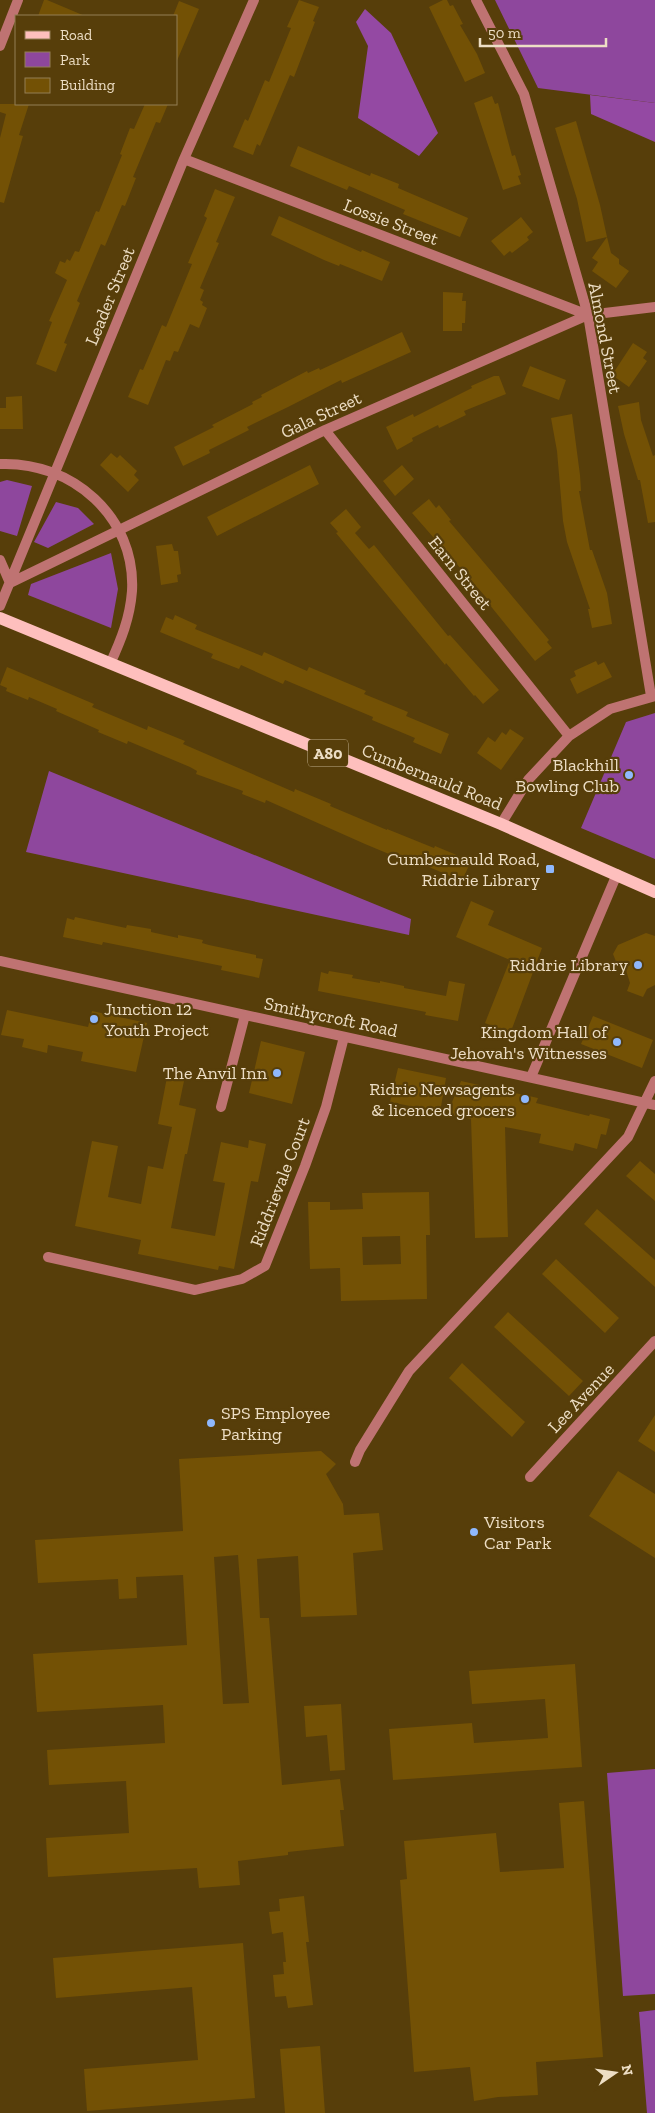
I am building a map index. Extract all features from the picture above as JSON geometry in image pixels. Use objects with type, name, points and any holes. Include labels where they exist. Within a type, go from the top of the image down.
[{"type":"main road","name":"Cumbernauld Road","points":[[0,618],[501,824],[655,892]]},
{"type":"street","points":[[0,46],[18,0]]},
{"type":"street","name":"Leader Street","points":[[0,606],[184,159],[254,0]]},
{"type":"street","name":"Almond Street","points":[[476,0],[524,94],[588,315],[653,696]]},
{"type":"street","name":"Lossie Street","points":[[184,159],[588,315]]},
{"type":"street","name":"Gala Street","points":[[10,583],[325,430],[588,315],[655,307]]},
{"type":"street","name":"Earn Street","points":[[325,430],[569,736]]},
{"type":"street","points":[[0,464],[34,465],[55,472],[94,498],[119,531],[128,553],[132,590],[125,631],[110,664]]},
{"type":"street","points":[[0,560],[10,583]]},
{"type":"street","points":[[501,824],[528,780],[569,736],[610,709],[653,696]]},
{"type":"street","points":[[531,1077],[617,874]]},
{"type":"street","name":"Smithycroft Road","points":[[0,961],[650,1104]]},
{"type":"street","points":[[221,1107],[245,1015]]},
{"type":"street","name":"Riddrievale Court","points":[[48,1257],[196,1290],[242,1279],[265,1266],[305,1166],[326,1107],[344,1037]]},
{"type":"street","points":[[355,1462],[360,1450],[410,1371],[628,1137],[650,1104],[655,1081]]},
{"type":"street","name":"Lee Avenue","points":[[530,1477],[655,1341]]},
{"type":"green space","points":[[495,0],[655,0],[655,103],[538,88]]},
{"type":"green space","points":[[7,480],[32,486],[17,536],[0,531],[0,482]]},
{"type":"green space","points":[[56,502],[78,508],[94,524],[48,548],[34,542]]},
{"type":"green space","points":[[111,553],[118,589],[111,628],[28,595],[31,584]]},
{"type":"green space","name":"Blackhill Bowling Club","points":[[655,713],[655,859],[581,828],[626,722]]},
{"type":"green space","points":[[49,771],[411,919],[409,935],[26,852]]},
{"type":"green space","points":[[655,1769],[655,1994],[623,1996],[607,1773]]},
{"type":"green space","points":[[655,2010],[655,2113],[647,2113],[639,2012]]},
{"type":"shaded area","points":[[365,9],[391,33],[438,133],[419,156],[358,118],[368,46],[356,22]]},
{"type":"shaded area","points":[[590,95],[655,103],[655,142],[591,114]]},
{"type":"building","points":[[44,0],[47,0],[83,15],[38,15]]},
{"type":"building","points":[[299,0],[319,7],[313,21],[315,22],[294,77],[290,75],[260,146],[257,144],[253,155],[233,147],[245,119],[248,121],[265,80],[269,82],[291,28],[287,27]]},
{"type":"building","points":[[447,0],[450,6],[453,5],[463,24],[460,25],[477,54],[485,73],[465,82],[429,7]]},
{"type":"building","points":[[179,1],[199,9],[178,58],[178,15],[173,15]]},
{"type":"building","points":[[492,96],[495,104],[498,103],[512,156],[515,155],[521,175],[518,176],[521,184],[503,190],[474,103]]},
{"type":"building","points":[[0,104],[29,105],[19,135],[23,136],[4,203],[0,202],[0,138],[6,114],[0,112]]},
{"type":"building","points":[[145,105],[168,105],[160,123],[156,122],[133,177],[136,178],[125,206],[122,205],[105,246],[101,244],[77,301],[80,303],[64,343],[67,344],[56,372],[36,364],[52,322],[49,321],[67,280],[55,273],[60,261],[65,263],[67,259],[70,261],[75,251],[79,252],[96,211],[99,212],[122,155],[120,154],[130,128],[134,129]]},
{"type":"building","points":[[576,121],[607,237],[586,242],[577,199],[555,128]]},
{"type":"building","points":[[298,146],[370,176],[371,173],[399,184],[398,188],[468,218],[460,237],[403,214],[405,210],[349,186],[347,190],[290,166]]},
{"type":"building","points":[[215,189],[235,197],[216,242],[219,243],[200,288],[204,290],[200,300],[203,302],[202,305],[207,308],[199,328],[190,324],[178,352],[174,351],[170,361],[166,360],[148,405],[128,397],[140,369],[143,370],[162,325],[166,327],[192,264],[188,263],[207,218],[204,216]]},
{"type":"building","points":[[279,216],[361,252],[362,250],[390,262],[382,281],[340,264],[339,266],[324,260],[271,235]]},
{"type":"building","points":[[521,217],[533,232],[527,237],[529,240],[512,253],[510,251],[504,256],[491,241]]},
{"type":"building","points":[[607,237],[611,253],[619,259],[619,264],[629,271],[616,288],[592,271],[598,262],[592,258]]},
{"type":"building","points":[[443,292],[463,293],[462,301],[466,301],[465,323],[462,323],[462,331],[443,331]]},
{"type":"building","points":[[402,332],[411,352],[342,383],[341,380],[247,427],[249,430],[209,450],[210,453],[183,466],[174,447],[214,427],[212,425],[253,404],[252,402],[262,397],[261,395],[307,371],[308,373],[319,368],[320,370]]},
{"type":"building","points":[[633,343],[647,352],[643,358],[647,361],[629,387],[612,375]]},
{"type":"building","points":[[530,366],[566,380],[559,400],[522,386]]},
{"type":"building","points":[[494,376],[499,376],[506,394],[464,411],[466,415],[439,428],[438,425],[412,438],[413,441],[397,450],[386,427],[413,414],[414,417],[472,388],[471,386]]},
{"type":"building","points":[[22,396],[23,429],[0,429],[0,408],[6,408],[6,397]]},
{"type":"building","points":[[639,402],[641,420],[653,456],[655,455],[655,522],[648,523],[640,480],[638,480],[624,434],[618,406]]},
{"type":"building","points":[[572,414],[580,475],[581,491],[579,491],[590,550],[592,550],[607,593],[612,624],[592,628],[588,609],[590,609],[567,542],[563,521],[557,451],[551,418]]},
{"type":"building","points":[[111,453],[117,458],[120,455],[137,471],[134,475],[139,480],[128,492],[100,465]]},
{"type":"building","points":[[310,465],[319,484],[217,536],[207,517]]},
{"type":"building","points":[[402,465],[414,479],[395,496],[383,481]]},
{"type":"building","points":[[429,499],[436,508],[439,505],[451,520],[449,521],[549,640],[547,642],[552,648],[535,661],[489,604],[491,603],[412,513]]},
{"type":"building","points":[[346,509],[361,527],[355,533],[369,549],[374,545],[448,636],[450,635],[499,690],[483,704],[446,663],[445,665],[336,533],[338,532],[330,523]]},
{"type":"building","points":[[172,544],[174,551],[178,551],[181,574],[177,575],[178,582],[161,585],[156,546]]},
{"type":"building","points":[[175,615],[197,625],[195,629],[262,656],[264,652],[307,671],[309,667],[366,691],[364,694],[408,712],[406,716],[449,734],[441,754],[413,742],[415,738],[372,720],[373,717],[285,680],[283,684],[241,665],[239,669],[211,658],[213,654],[160,632],[166,617],[173,620]]},
{"type":"building","points":[[596,661],[598,665],[604,662],[612,677],[577,694],[570,679],[576,676],[574,671]]},
{"type":"building","points":[[7,667],[94,704],[92,707],[147,730],[148,726],[185,741],[183,744],[294,792],[295,789],[387,830],[434,848],[435,846],[471,861],[462,881],[410,859],[408,862],[266,800],[265,803],[242,794],[243,791],[196,774],[197,771],[190,767],[128,741],[127,744],[98,732],[99,730],[29,697],[28,700],[6,691],[7,688],[0,685]]},
{"type":"building","points":[[510,729],[524,738],[501,770],[477,753],[488,737],[495,742],[502,732],[506,735]]},
{"type":"building","points":[[471,901],[494,911],[488,925],[542,948],[510,1034],[485,1023],[510,960],[456,937]]},
{"type":"building","points":[[75,917],[126,928],[127,925],[151,929],[151,932],[178,938],[178,935],[203,940],[202,943],[209,945],[256,955],[256,958],[263,959],[259,978],[221,970],[222,966],[103,942],[102,945],[63,937],[67,918],[74,920]]},
{"type":"building","name":"Riddrie Library","points":[[646,933],[655,936],[655,985],[647,989],[643,997],[627,991],[630,983],[625,967],[617,964],[613,954],[618,945]]},
{"type":"building","points":[[329,971],[353,975],[352,978],[380,983],[380,981],[404,986],[404,988],[446,996],[449,981],[465,984],[458,1021],[425,1015],[426,1012],[318,991],[321,972],[328,974]]},
{"type":"building","points":[[7,1010],[88,1027],[92,1011],[147,1023],[136,1072],[81,1061],[83,1052],[48,1045],[47,1053],[22,1047],[24,1039],[1,1035]]},
{"type":"building","name":"Kingdom Hall of Jehovah's Witnesses","points":[[593,1016],[653,1040],[642,1068],[581,1044]]},
{"type":"building","name":"The Anvil Inn","points":[[261,1041],[305,1052],[292,1104],[249,1093]]},
{"type":"building","points":[[398,1068],[446,1078],[440,1112],[390,1102]]},
{"type":"building","points":[[167,1077],[184,1081],[179,1105],[196,1109],[187,1154],[185,1154],[171,1228],[215,1236],[225,1183],[213,1181],[221,1142],[248,1148],[249,1140],[266,1144],[258,1182],[251,1181],[234,1269],[219,1266],[218,1270],[138,1254],[141,1240],[75,1226],[92,1141],[118,1146],[108,1197],[141,1204],[148,1166],[163,1169],[172,1127],[158,1124]]},
{"type":"building","points":[[461,1081],[538,1098],[536,1103],[589,1116],[590,1114],[610,1119],[606,1135],[601,1134],[597,1149],[575,1143],[573,1151],[539,1143],[541,1134],[505,1127],[508,1237],[475,1238],[471,1119],[447,1114]]},
{"type":"building","points":[[640,1161],[655,1174],[655,1201],[626,1176]]},
{"type":"building","points":[[429,1192],[430,1235],[426,1235],[427,1299],[341,1301],[340,1268],[310,1269],[308,1202],[330,1202],[330,1210],[363,1209],[362,1193]],"holes":[[[400,1236],[401,1264],[363,1265],[362,1237]]]},
{"type":"building","points":[[597,1209],[655,1260],[655,1287],[584,1224]]},
{"type":"building","points":[[556,1259],[619,1318],[605,1333],[542,1274]]},
{"type":"building","points":[[508,1312],[583,1381],[569,1396],[494,1327]]},
{"type":"building","points":[[462,1363],[525,1422],[512,1437],[449,1378]]},
{"type":"building","points":[[655,1415],[655,1452],[638,1441]]},
{"type":"building","points":[[321,1451],[336,1464],[326,1474],[343,1504],[344,1515],[379,1513],[383,1550],[353,1553],[357,1615],[301,1617],[298,1556],[257,1559],[260,1618],[269,1618],[282,1785],[340,1779],[344,1810],[340,1810],[344,1846],[288,1852],[288,1855],[238,1861],[240,1885],[199,1888],[197,1868],[48,1877],[46,1838],[129,1833],[126,1781],[49,1785],[47,1750],[165,1743],[163,1705],[37,1712],[33,1654],[187,1645],[183,1575],[136,1577],[137,1598],[119,1599],[118,1579],[38,1583],[35,1540],[183,1531],[179,1459]],"holes":[[[238,1555],[249,1703],[223,1704],[214,1557]]]},
{"type":"building","points":[[618,1471],[655,1494],[655,1558],[589,1516]]},
{"type":"building","points":[[575,1664],[582,1767],[393,1780],[389,1729],[472,1723],[474,1743],[548,1738],[545,1699],[472,1704],[469,1671]]},
{"type":"building","points":[[341,1704],[345,1770],[330,1771],[327,1735],[306,1737],[304,1706]]},
{"type":"building","points":[[584,1801],[603,2057],[536,2062],[538,2095],[498,2097],[474,2101],[470,2067],[414,2072],[400,1880],[407,1879],[404,1841],[496,1833],[500,1872],[564,1868],[559,1803]]},
{"type":"building","points":[[304,1896],[309,1942],[306,1942],[313,2005],[288,2008],[286,1996],[275,1997],[273,1975],[284,1974],[283,1962],[286,1962],[283,1932],[272,1934],[269,1912],[280,1911],[279,1899]]},
{"type":"building","points":[[243,1943],[255,2098],[87,2111],[84,2069],[198,2060],[192,1987],[56,1998],[53,1958]]},
{"type":"building","points":[[320,2046],[325,2113],[285,2113],[280,2049]]},
{"type":"place","name":"Blackhill Bowling Club","points":[[629,775]]},
{"type":"place","name":"Cumbernauld Road, Riddrie Library","points":[[550,869]]},
{"type":"place","name":"Riddrie Library","points":[[638,965]]},
{"type":"place","name":"Junction 12 Youth Project","points":[[94,1019]]},
{"type":"place","name":"Kingdom Hall of Jehovah's Witnesses","points":[[617,1042]]},
{"type":"place","name":"The Anvil Inn","points":[[277,1073]]},
{"type":"place","name":"Ridrie Newsagents & licenced grocers","points":[[525,1099]]},
{"type":"place","name":"SPS Employee Parking","points":[[211,1423]]},
{"type":"place","name":"Visitors Car Park","points":[[474,1532]]}]
